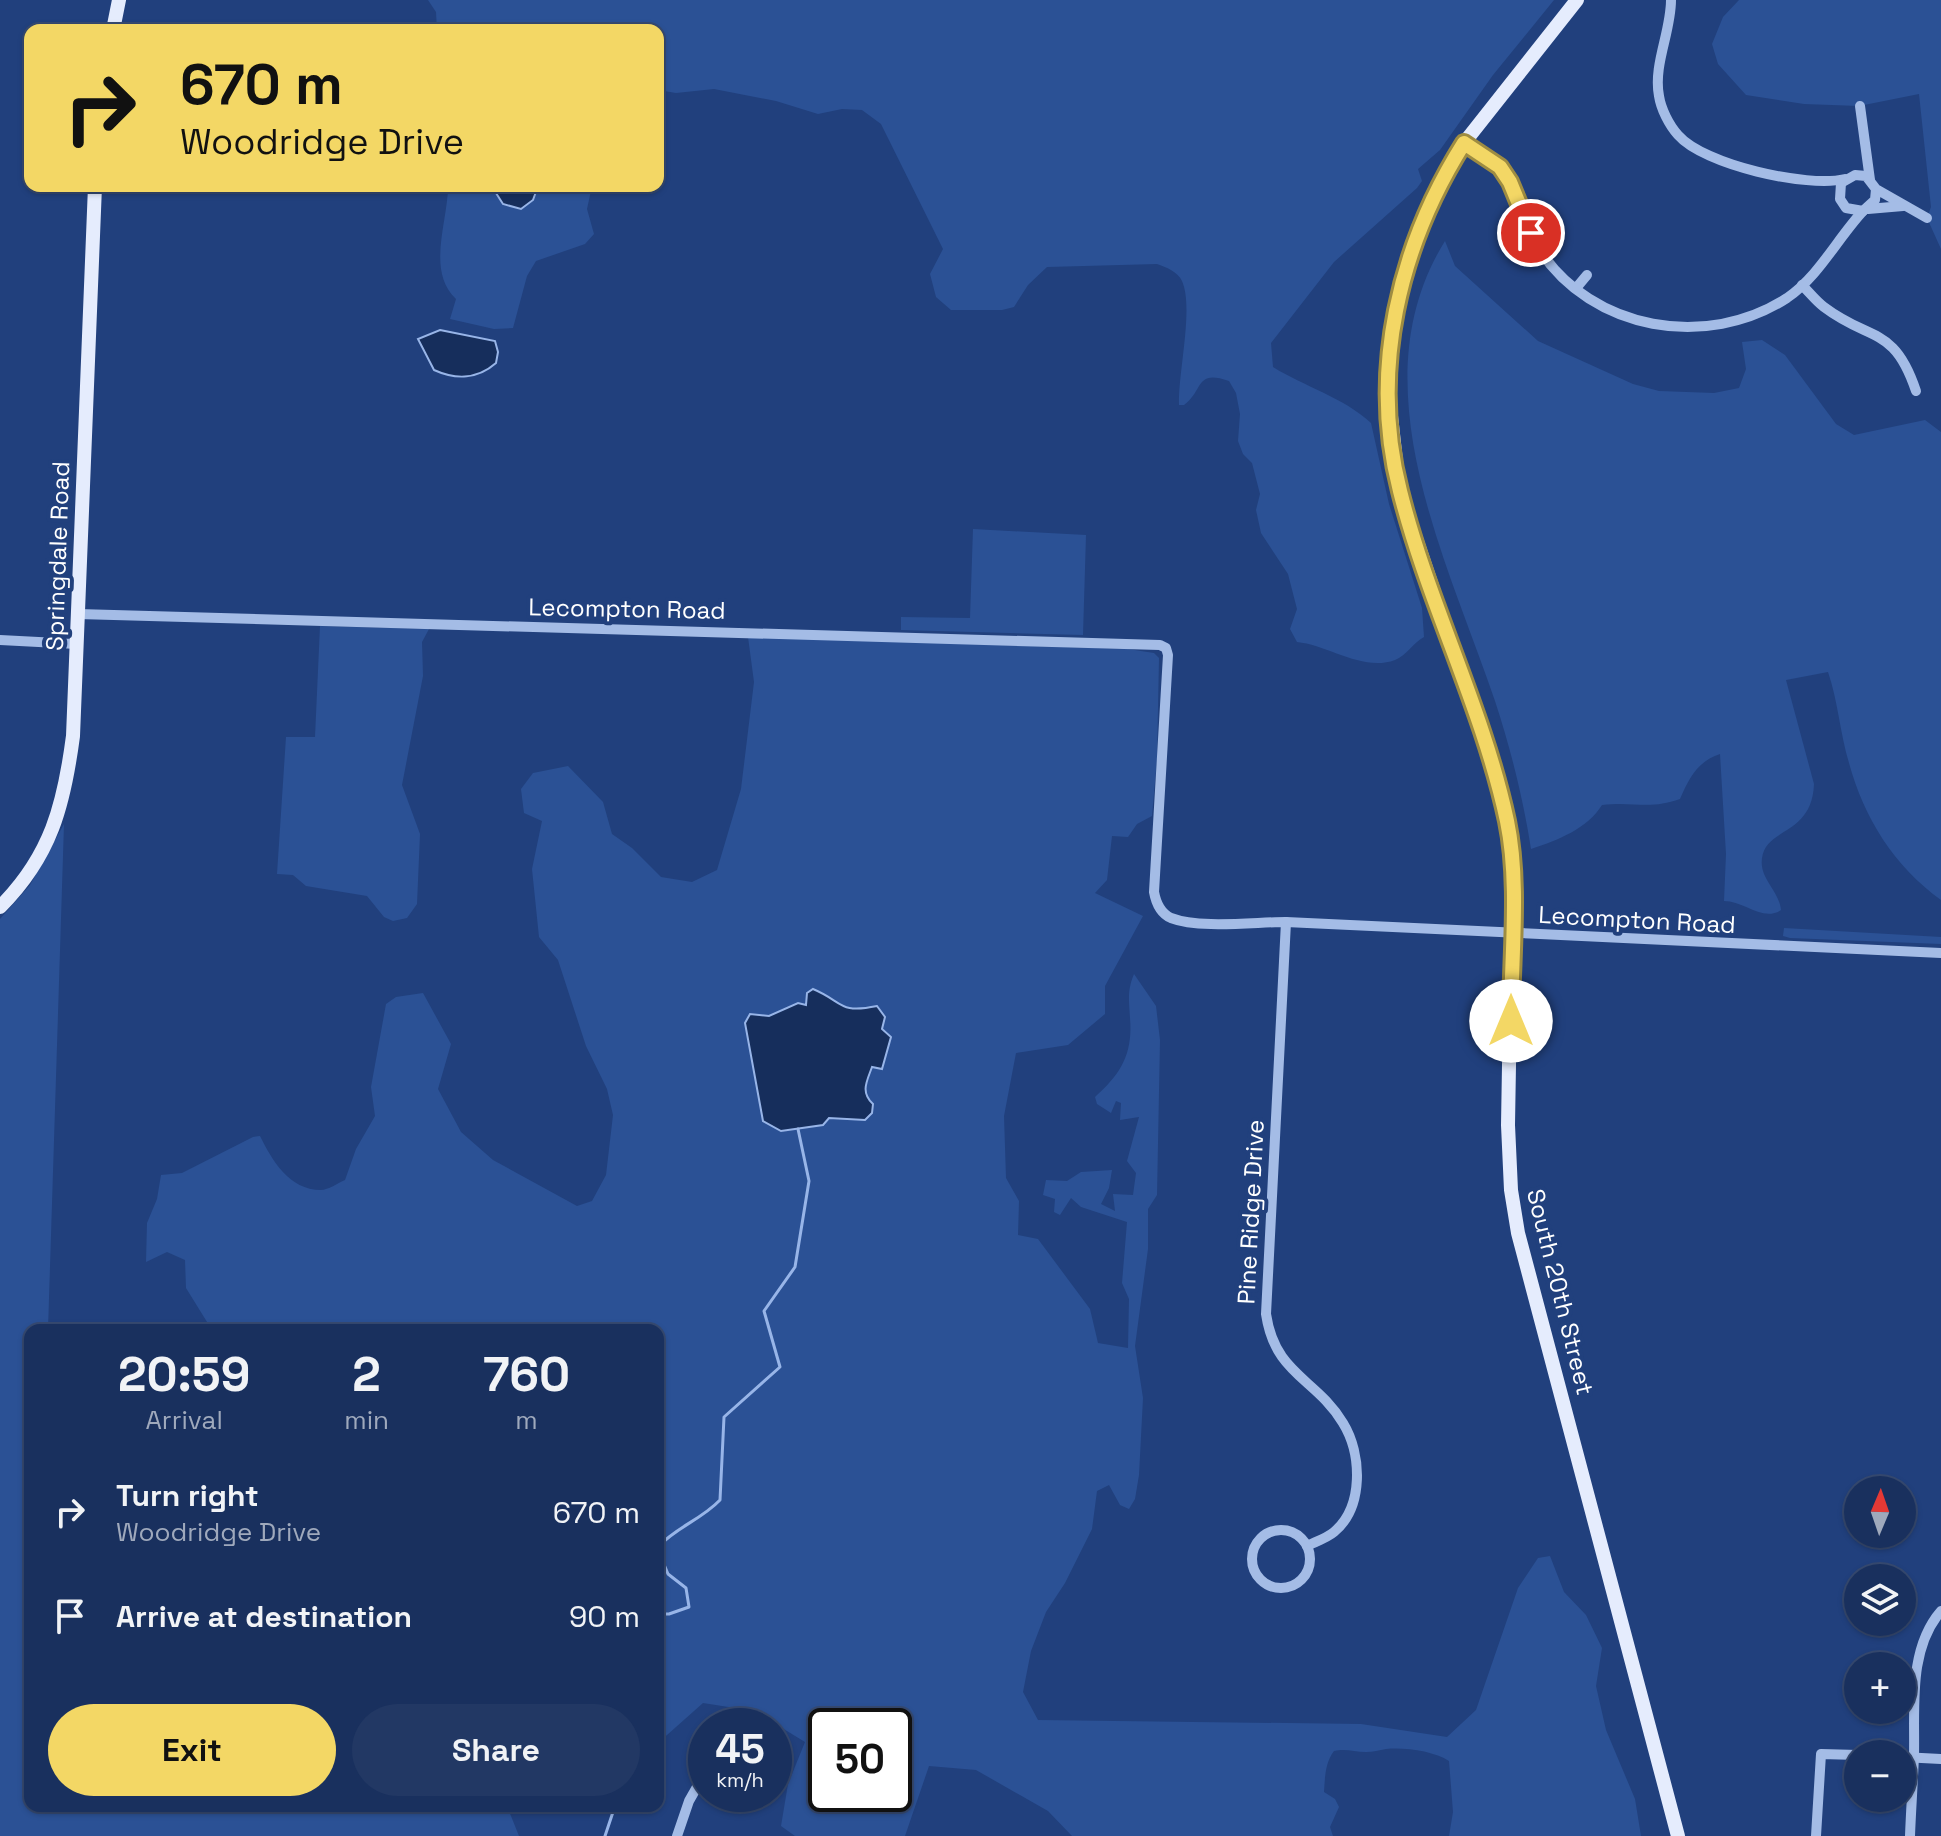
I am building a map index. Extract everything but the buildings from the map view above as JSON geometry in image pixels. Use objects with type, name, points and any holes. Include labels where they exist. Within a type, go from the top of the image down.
[{"type":"main road","points":[[114,24],[119,0]]},
{"type":"main road","name":"South 20th Street","points":[[1577,0],[1464,143],[1434,196],[1399,290],[1390,354],[1390,424],[1399,488],[1508,825],[1512,933],[1508,1125],[1511,1190],[1518,1233],[1678,1836]]},
{"type":"main road","name":"Springdale Road","points":[[0,907],[35,865],[52,835],[68,773],[77,644],[95,192]]},
{"type":"street","points":[[1671,0],[1654,100],[1677,134],[1707,155],[1810,181],[1828,183],[1860,175],[1927,218]]},
{"type":"street","points":[[1464,143],[1500,167],[1510,182],[1539,248],[1556,271],[1601,306],[1621,316],[1660,327],[1685,328],[1734,321],[1762,312],[1802,285],[1827,259],[1841,234],[1875,200],[1860,106]]},
{"type":"street","points":[[1841,234],[1844,217],[1839,188],[1860,157],[1863,140]]},
{"type":"street","points":[[1810,181],[1851,211],[1905,206]]},
{"type":"street","points":[[1577,287],[1587,275]]},
{"type":"street","points":[[1802,285],[1823,307],[1884,338],[1901,354],[1916,391]]},
{"type":"street","name":"Lecompton Road","points":[[78,614],[1160,645],[1166,648],[1168,655],[1154,892],[1156,903],[1171,918],[1194,922],[1286,922],[1941,953]]},
{"type":"street","points":[[0,640],[77,644]]},
{"type":"street","name":"Pine Ridge Drive","points":[[1286,922],[1266,1314],[1276,1351],[1342,1421],[1354,1453],[1357,1480],[1348,1516],[1334,1533],[1307,1546]]},
{"type":"street","points":[[1291,1532],[1307,1546],[1309,1568],[1305,1576],[1291,1587],[1273,1588],[1254,1571],[1252,1554],[1266,1534],[1291,1532]]},
{"type":"street","points":[[1910,1740],[1919,1652],[1932,1621],[1941,1611]]},
{"type":"street","points":[[1816,1836],[1821,1754],[1844,1755]]},
{"type":"street","points":[[1916,1757],[1941,1759]]},
{"type":"street","points":[[677,1836],[688,1804]]},
{"type":"street","points":[[1909,1812],[1910,1836]]},
{"type":"shaded area","points":[[428,0],[1554,0],[1493,75],[1440,150],[1418,169],[1422,181],[1417,188],[1334,262],[1271,343],[1273,367],[1336,399],[1371,423],[1389,504],[1422,608],[1424,637],[1399,658],[1383,663],[1358,660],[1297,642],[1290,629],[1297,609],[1288,574],[1261,533],[1256,510],[1260,494],[1252,463],[1243,454],[1238,441],[1240,414],[1236,393],[1229,381],[1205,379],[1184,405],[1179,405],[1186,307],[1182,281],[1171,270],[1157,264],[1047,267],[1028,285],[1014,307],[1002,310],[951,310],[936,297],[930,274],[943,249],[881,124],[862,110],[842,109],[818,114],[776,101],[714,89],[676,93],[664,91],[664,24],[437,24],[436,12]]},
{"type":"shaded area","points":[[1739,0],[1941,0],[1941,249],[1927,218],[1931,207],[1919,94],[1859,106],[1804,104],[1746,95],[1718,64],[1712,44],[1723,17]]},
{"type":"shaded area","points":[[448,192],[496,192],[533,200],[536,192],[591,192],[587,209],[594,234],[585,244],[536,261],[527,276],[513,328],[494,329],[450,319],[456,299],[447,288],[440,260]]},
{"type":"shaded area","points":[[536,192],[533,200],[521,209],[503,204],[496,193]]},
{"type":"shaded area","points":[[1445,241],[1455,266],[1538,341],[1633,384],[1659,391],[1714,393],[1739,388],[1746,369],[1742,342],[1762,340],[1785,355],[1836,424],[1854,435],[1925,420],[1941,432],[1941,900],[1909,872],[1872,822],[1849,763],[1828,672],[1786,680],[1814,784],[1806,813],[1765,848],[1762,858],[1763,872],[1781,910],[1767,914],[1724,901],[1726,854],[1720,754],[1695,771],[1680,799],[1650,805],[1602,805],[1580,827],[1531,849],[1501,719],[1435,531],[1419,471],[1409,412],[1409,353],[1420,296]]},
{"type":"shaded area","points":[[440,330],[495,341],[498,352],[496,363],[482,372],[466,376],[434,370],[418,339]]},
{"type":"shaded area","points":[[973,529],[1086,535],[1083,635],[901,630],[901,617],[970,618]]},
{"type":"shaded area","points":[[320,626],[429,629],[422,642],[423,676],[402,785],[420,834],[417,904],[407,918],[393,921],[384,917],[367,896],[306,886],[293,875],[277,874],[286,737],[315,737]]},
{"type":"shaded area","points":[[748,637],[1128,649],[1154,653],[1159,658],[1157,759],[1152,816],[1137,824],[1128,837],[1112,836],[1107,880],[1095,893],[1143,916],[1105,986],[1105,1014],[1068,1045],[1016,1053],[1004,1116],[1006,1178],[1019,1201],[1018,1235],[1038,1239],[1090,1309],[1098,1343],[1128,1348],[1129,1299],[1122,1283],[1127,1222],[1081,1207],[1071,1198],[1060,1215],[1054,1212],[1055,1199],[1043,1195],[1046,1180],[1067,1181],[1081,1172],[1112,1170],[1109,1188],[1101,1204],[1115,1211],[1113,1194],[1133,1195],[1136,1173],[1127,1161],[1139,1117],[1120,1120],[1121,1103],[1116,1101],[1111,1113],[1097,1104],[1095,1097],[1112,1080],[1127,1053],[1129,991],[1134,974],[1156,1006],[1160,1040],[1157,1195],[1148,1209],[1148,1249],[1135,1346],[1143,1398],[1139,1475],[1135,1499],[1129,1509],[1120,1505],[1109,1485],[1097,1491],[1092,1529],[1065,1583],[1046,1612],[1031,1651],[1023,1692],[1038,1720],[1361,1724],[1447,1737],[1476,1710],[1518,1588],[1538,1558],[1550,1556],[1564,1592],[1586,1615],[1602,1648],[1596,1686],[1606,1730],[1635,1799],[1641,1836],[1449,1836],[1453,1812],[1449,1761],[1427,1752],[1393,1749],[1334,1751],[1327,1765],[1324,1792],[1335,1799],[1339,1807],[1330,1827],[1333,1836],[1072,1836],[1048,1811],[976,1770],[929,1766],[905,1836],[795,1836],[781,1826],[783,1812],[792,1812],[792,1774],[805,1742],[792,1734],[792,1708],[735,1708],[703,1703],[697,1708],[688,1708],[688,1716],[664,1738],[664,1324],[208,1324],[186,1288],[185,1260],[167,1252],[146,1262],[147,1223],[157,1199],[161,1175],[182,1173],[253,1137],[260,1136],[276,1164],[300,1185],[321,1190],[345,1180],[356,1149],[375,1116],[371,1087],[386,1004],[396,997],[423,993],[451,1044],[438,1089],[461,1132],[493,1160],[577,1206],[592,1201],[606,1175],[613,1115],[607,1089],[586,1046],[558,960],[539,937],[532,869],[542,821],[524,813],[521,789],[533,773],[568,766],[603,802],[612,834],[632,848],[661,877],[692,882],[717,870],[741,789],[754,682]],"holes":[[[819,991],[841,1007],[856,1011],[881,1069],[872,1066],[866,1086],[873,1104],[872,1113],[864,1120],[828,1118],[823,1125],[750,1014],[769,1016],[798,1003],[805,1005]]]},
{"type":"shaded area","points":[[64,824],[48,1324],[24,1324],[24,1812],[509,1812],[519,1836],[0,1836],[0,919],[30,885]]},
{"type":"shaded area","points":[[1784,928],[1941,937],[1941,944],[1790,938],[1783,936]]},
{"type":"shaded area","points":[[813,989],[848,1008],[877,1006],[885,1017],[882,1029],[891,1037],[882,1069],[872,1067],[867,1082],[867,1095],[873,1104],[872,1113],[865,1120],[829,1118],[823,1125],[781,1131],[763,1121],[745,1023],[750,1014],[769,1016],[798,1003],[806,1005],[807,993]]},
{"type":"waterway","points":[[664,1542],[720,1500],[724,1417],[780,1367],[764,1311],[795,1267],[809,1181],[798,1129]]},
{"type":"waterway","points":[[664,1564],[668,1574],[686,1588],[689,1607],[664,1614]]},
{"type":"waterway","points":[[605,1836],[613,1812]]},
{"type":"route","points":[[1511,1021],[1512,885],[1508,825],[1494,770],[1399,488],[1388,389],[1394,317],[1407,263],[1434,196],[1464,143],[1500,167],[1510,182],[1531,233]]}]
